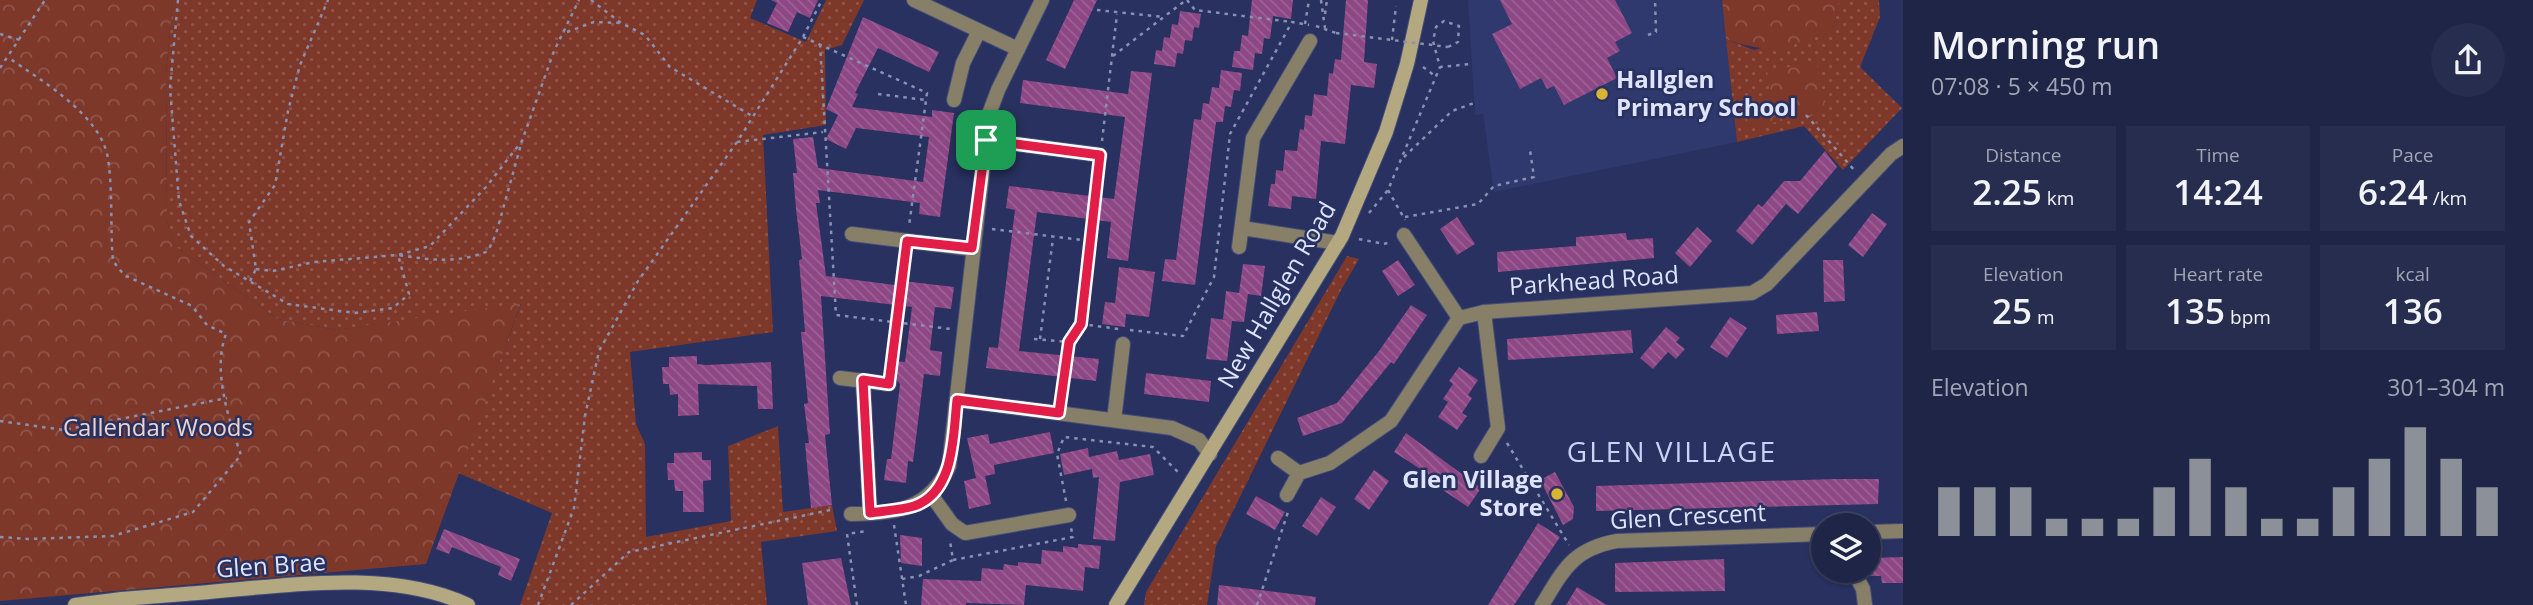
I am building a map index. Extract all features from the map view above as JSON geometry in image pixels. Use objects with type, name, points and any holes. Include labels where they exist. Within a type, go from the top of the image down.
[{"type":"street","points":[[914,0],[1018,49]]},
{"type":"street","points":[[851,514],[915,506],[932,496],[949,466],[986,140],[998,90],[1042,0]]},
{"type":"street","name":"New Hallglen Road","points":[[1116,605],[1125,598],[1340,239],[1386,132],[1407,64],[1421,0]]},
{"type":"street","points":[[954,100],[963,63],[979,31]]},
{"type":"street","points":[[1239,247],[1254,138],[1310,41]]},
{"type":"street","points":[[986,140],[1100,155]]},
{"type":"street","name":"Parkhead Road","points":[[1459,318],[1484,312],[1752,293],[1767,284],[1864,181],[1903,146]]},
{"type":"street","points":[[1242,228],[1340,239]]},
{"type":"street","points":[[852,234],[972,248]]},
{"type":"street","points":[[1299,473],[1331,463],[1391,421],[1459,318],[1404,235]]},
{"type":"street","points":[[1481,456],[1499,428],[1484,312]]},
{"type":"street","points":[[1114,420],[1123,344]]},
{"type":"street","points":[[840,378],[889,384]]},
{"type":"street","points":[[863,380],[870,513]]},
{"type":"street","points":[[957,400],[1186,432],[1199,440],[1210,454]]},
{"type":"street","points":[[1278,458],[1299,473]]},
{"type":"street","points":[[1288,500],[1299,473]]},
{"type":"street","points":[[932,496],[953,524],[965,533],[1069,515]]},
{"type":"street","points":[[1881,532],[1903,531]]},
{"type":"street","name":"Glen Crescent","points":[[1542,605],[1565,568],[1594,545],[1617,541],[1811,534]]},
{"type":"street","name":"Glen Brae","points":[[75,605],[185,594],[387,582],[435,592],[468,605]]},
{"type":"street","points":[[1860,583],[1865,605]]},
{"type":"path","points":[[0,68],[45,0]]},
{"type":"path","points":[[178,0],[170,88],[179,201],[191,236],[224,266],[288,304],[355,313],[393,308],[409,294],[398,254]]},
{"type":"path","points":[[250,281],[256,269],[249,222],[275,185],[288,111],[300,65],[328,0]]},
{"type":"path","points":[[398,254],[442,261],[466,260],[488,251],[496,234],[522,141],[554,51],[579,0]]},
{"type":"path","points":[[591,0],[621,23],[645,35],[670,67],[752,116]]},
{"type":"path","points":[[538,605],[574,508],[585,416],[598,351],[638,281],[737,142],[803,37],[822,0]]},
{"type":"path","points":[[1113,56],[1186,0],[1195,10],[1305,24],[1309,0]]},
{"type":"path","points":[[1321,0],[1325,17]]},
{"type":"path","points":[[1327,0],[1325,28],[1336,33],[1392,40],[1448,47],[1458,42],[1461,33],[1459,26],[1444,22],[1436,27],[1433,41],[1440,67],[1388,190],[1367,215]]},
{"type":"path","points":[[1648,35],[1657,32],[1655,0]]},
{"type":"path","points":[[1392,40],[1396,6]]},
{"type":"path","points":[[1097,10],[1164,17]]},
{"type":"path","points":[[1059,413],[1069,342],[1081,324],[1117,14]]},
{"type":"path","points":[[565,33],[594,22],[621,23]]},
{"type":"path","points":[[1081,324],[1183,336],[1214,276],[1230,134],[1292,22]]},
{"type":"path","points":[[0,34],[20,40]]},
{"type":"path","points":[[803,37],[927,93],[889,384]]},
{"type":"path","points":[[0,537],[28,539],[113,536],[193,512],[241,455],[232,428],[227,398],[220,383],[222,344],[226,334],[207,325],[191,306],[124,275],[113,261],[108,156],[101,140],[73,104],[9,58]]},
{"type":"path","points":[[1440,67],[1471,64]]},
{"type":"path","points":[[878,94],[926,100]]},
{"type":"path","points":[[1401,159],[1452,111],[1474,103]]},
{"type":"path","points":[[1806,115],[1864,181]]},
{"type":"path","points":[[737,142],[823,132]]},
{"type":"path","points":[[256,269],[273,271],[314,262],[398,254],[430,246],[458,219],[522,141]]},
{"type":"path","points":[[1388,190],[1405,217],[1478,204],[1494,186],[1534,177],[1530,150]]},
{"type":"path","points":[[975,227],[1090,241]]},
{"type":"path","points":[[1040,339],[1053,237]]},
{"type":"path","points":[[1340,239],[1384,244]]},
{"type":"path","points":[[1034,339],[1069,342]]},
{"type":"path","points":[[0,421],[64,430],[227,398]]},
{"type":"path","points":[[1499,428],[1568,545],[1579,555]]},
{"type":"path","points":[[902,579],[919,576],[953,560],[1073,537],[1057,454],[1064,437],[1153,447],[1191,485]]},
{"type":"path","points":[[1256,605],[1288,500]]},
{"type":"path","points":[[570,605],[629,552],[796,515],[841,508],[851,514]]},
{"type":"path","points":[[892,509],[906,605]]},
{"type":"path","points":[[857,605],[847,534],[867,531]]},
{"type":"path","points":[[949,536],[953,560]]},
{"type":"shaded area","name":"Hallglen Primary School","points":[[1468,0],[1722,0],[1737,142],[1494,192],[1483,114],[1475,115]]},
{"type":"green space","name":"Callendar Woods","points":[[0,0],[173,0],[166,72],[167,221],[175,246],[278,319],[336,330],[521,303],[426,564],[0,601]]},
{"type":"green space","points":[[173,0],[757,0],[750,18],[806,42],[826,0],[864,0],[842,45],[825,50],[826,125],[763,135],[773,332],[630,352],[636,424],[645,444],[646,537],[731,521],[728,446],[778,426],[783,512],[832,505],[837,531],[761,542],[767,605],[520,605],[552,513],[458,473],[521,304],[336,330],[278,319],[175,246],[167,221],[166,72]]},
{"type":"green space","points":[[1722,0],[1839,0],[1833,29],[1793,45],[1769,48],[1726,39]]},
{"type":"green space","points":[[1839,0],[1879,0],[1880,17],[1860,67],[1902,108],[1843,170],[1804,126],[1737,142],[1726,39],[1754,50],[1833,29]]},
{"type":"green space","points":[[1817,63],[1826,113],[1744,128],[1742,110],[1771,103],[1767,70]]},
{"type":"green space","points":[[1347,256],[1359,259],[1341,290],[1216,546],[1207,605],[1144,605],[1146,592]]},
{"type":"building","points":[[771,0],[818,0],[810,18],[797,12],[788,32],[767,23],[777,3]]},
{"type":"building","points":[[1074,0],[1097,0],[1065,69],[1046,60]]},
{"type":"building","points":[[1252,0],[1293,0],[1291,19],[1273,16],[1270,39],[1264,38],[1262,54],[1255,53],[1253,70],[1232,67],[1234,51],[1240,51],[1242,35],[1248,36]]},
{"type":"building","points":[[1346,0],[1368,0],[1364,62],[1377,64],[1374,88],[1351,85],[1345,144],[1321,141],[1316,199],[1292,196],[1291,209],[1268,206],[1276,170],[1283,171],[1285,150],[1297,151],[1300,129],[1304,130],[1305,115],[1312,116],[1314,94],[1327,96],[1329,73],[1333,74],[1335,59],[1341,60]]},
{"type":"building","points":[[1500,0],[1615,0],[1632,33],[1615,42],[1620,51],[1607,58],[1617,78],[1564,105],[1554,86],[1547,89],[1541,78],[1520,89],[1492,34],[1512,24]]},
{"type":"building","points":[[1180,11],[1201,14],[1199,28],[1194,27],[1192,41],[1185,40],[1183,54],[1177,53],[1175,67],[1154,64],[1156,50],[1162,51],[1164,37],[1170,38],[1172,24],[1178,25]]},
{"type":"building","points":[[863,17],[939,52],[929,72],[878,48],[855,93],[858,94],[852,107],[932,117],[932,110],[954,113],[940,217],[919,214],[920,203],[818,190],[820,203],[816,203],[826,276],[902,286],[903,281],[954,287],[951,309],[935,307],[930,350],[942,352],[940,376],[924,374],[913,462],[908,461],[906,483],[884,480],[887,459],[891,459],[900,384],[893,376],[895,361],[905,362],[912,307],[821,296],[830,434],[825,435],[832,505],[811,508],[805,443],[809,443],[804,404],[808,403],[801,332],[805,332],[799,260],[802,259],[793,173],[797,173],[793,139],[813,137],[818,168],[923,182],[929,137],[856,128],[846,149],[826,139],[838,115],[826,109]]},
{"type":"building","points":[[1221,70],[1242,73],[1240,91],[1234,90],[1231,107],[1225,106],[1223,122],[1216,122],[1195,285],[1162,281],[1165,259],[1176,260],[1194,119],[1201,120],[1203,103],[1209,104],[1212,87],[1219,88]]},
{"type":"building","points":[[1131,71],[1152,73],[1128,261],[1107,258],[1111,222],[1037,212],[1019,351],[1099,359],[1096,381],[986,368],[989,347],[998,348],[1015,210],[1006,208],[1009,186],[1114,199],[1125,117],[1020,103],[1023,80],[1128,94]]},
{"type":"building","points":[[1825,151],[1837,167],[1798,214],[1786,204],[1752,245],[1736,231],[1758,204],[1762,207],[1784,181],[1800,181]]},
{"type":"building","points":[[1872,213],[1887,224],[1863,257],[1848,245]]},
{"type":"building","points":[[1457,217],[1475,244],[1457,255],[1440,229]]},
{"type":"building","points":[[1697,227],[1712,241],[1690,267],[1675,253]]},
{"type":"building","points":[[1626,233],[1627,240],[1653,238],[1654,258],[1498,272],[1497,252],[1576,246],[1576,237]]},
{"type":"building","points":[[1398,260],[1415,285],[1398,296],[1382,271]]},
{"type":"building","points":[[1823,260],[1843,260],[1845,301],[1824,302]]},
{"type":"building","points":[[1243,264],[1265,266],[1261,296],[1248,294],[1244,322],[1232,321],[1227,361],[1206,359],[1211,318],[1226,320],[1223,319],[1226,291],[1239,293]]},
{"type":"building","points":[[1119,267],[1155,272],[1149,317],[1126,314],[1125,327],[1102,324],[1105,302],[1115,303]]},
{"type":"building","points":[[1411,305],[1427,315],[1394,364],[1391,362],[1342,423],[1303,436],[1297,418],[1337,403],[1379,351]]},
{"type":"building","points":[[1817,312],[1819,331],[1777,334],[1776,315]]},
{"type":"building","points":[[1730,317],[1747,328],[1727,358],[1710,347]]},
{"type":"building","points":[[1666,327],[1680,338],[1676,342],[1685,349],[1676,359],[1668,352],[1653,369],[1640,358]]},
{"type":"building","points":[[1631,330],[1633,353],[1508,360],[1507,339]]},
{"type":"building","points":[[697,356],[697,364],[706,365],[771,362],[773,409],[758,409],[757,386],[698,384],[699,415],[678,416],[678,394],[670,395],[669,384],[663,384],[662,367],[669,367],[669,357]]},
{"type":"building","points":[[1459,367],[1478,380],[1468,395],[1472,398],[1462,413],[1467,416],[1457,430],[1438,417],[1448,402],[1443,399],[1453,384],[1449,381]]},
{"type":"building","points":[[1146,373],[1211,381],[1209,402],[1144,394]]},
{"type":"building","points":[[1050,432],[1054,453],[994,465],[995,474],[985,476],[991,504],[969,509],[964,481],[976,478],[967,438],[988,434],[990,444]]},
{"type":"building","points":[[1406,433],[1481,488],[1468,507],[1425,478],[1428,474],[1394,452]]},
{"type":"building","points":[[1088,448],[1089,457],[1117,451],[1119,460],[1150,454],[1154,475],[1120,482],[1115,541],[1093,539],[1099,477],[1093,478],[1092,469],[1064,475],[1060,454]]},
{"type":"building","points":[[702,452],[702,460],[711,460],[711,480],[703,481],[704,512],[683,512],[683,491],[675,491],[674,480],[668,480],[667,463],[674,463],[674,453]]},
{"type":"building","points":[[1374,470],[1389,481],[1369,510],[1354,499]]},
{"type":"building","name":"Glen Village Store","points":[[1555,472],[1574,507],[1573,519],[1563,525],[1540,480]]},
{"type":"building","points":[[1879,479],[1878,504],[1596,511],[1596,486]]},
{"type":"building","points":[[1256,496],[1285,512],[1275,530],[1246,514]]},
{"type":"building","points":[[1321,497],[1336,507],[1317,536],[1302,526]]},
{"type":"building","points":[[1538,523],[1560,537],[1514,605],[1488,605]]},
{"type":"building","points":[[444,529],[520,559],[511,581],[498,575],[501,567],[452,547],[449,554],[436,549]]},
{"type":"building","points":[[900,535],[922,538],[922,566],[901,563]]},
{"type":"building","points":[[1078,544],[1101,546],[1099,569],[1085,567],[1083,591],[1026,585],[1024,605],[921,605],[923,579],[981,581],[982,568],[1003,570],[1004,564],[1018,566],[1018,562],[1041,564],[1042,550],[1063,552],[1063,546],[1078,548]]},
{"type":"building","points":[[1903,557],[1903,583],[1882,583],[1881,558]]},
{"type":"building","points":[[841,558],[851,605],[808,605],[802,563]]},
{"type":"building","points":[[1724,559],[1725,591],[1615,592],[1615,563]]},
{"type":"building","points":[[1219,585],[1316,597],[1315,605],[1217,605]]},
{"type":"building","points":[[1577,587],[1607,605],[1566,605]]},
{"type":"place","name":"Hallglen Primary School","points":[[1602,94]]},
{"type":"place","name":"Glen Village Store","points":[[1557,494]]},
{"type":"district","name":"GLEN VILLAGE","points":[[1672,452]]},
{"type":"route","points":[[986,140],[1100,155],[1081,324],[1069,342],[1059,413],[957,400],[949,466],[932,496],[915,506],[870,513],[863,380],[889,384],[907,241],[972,248],[986,140]]}]
